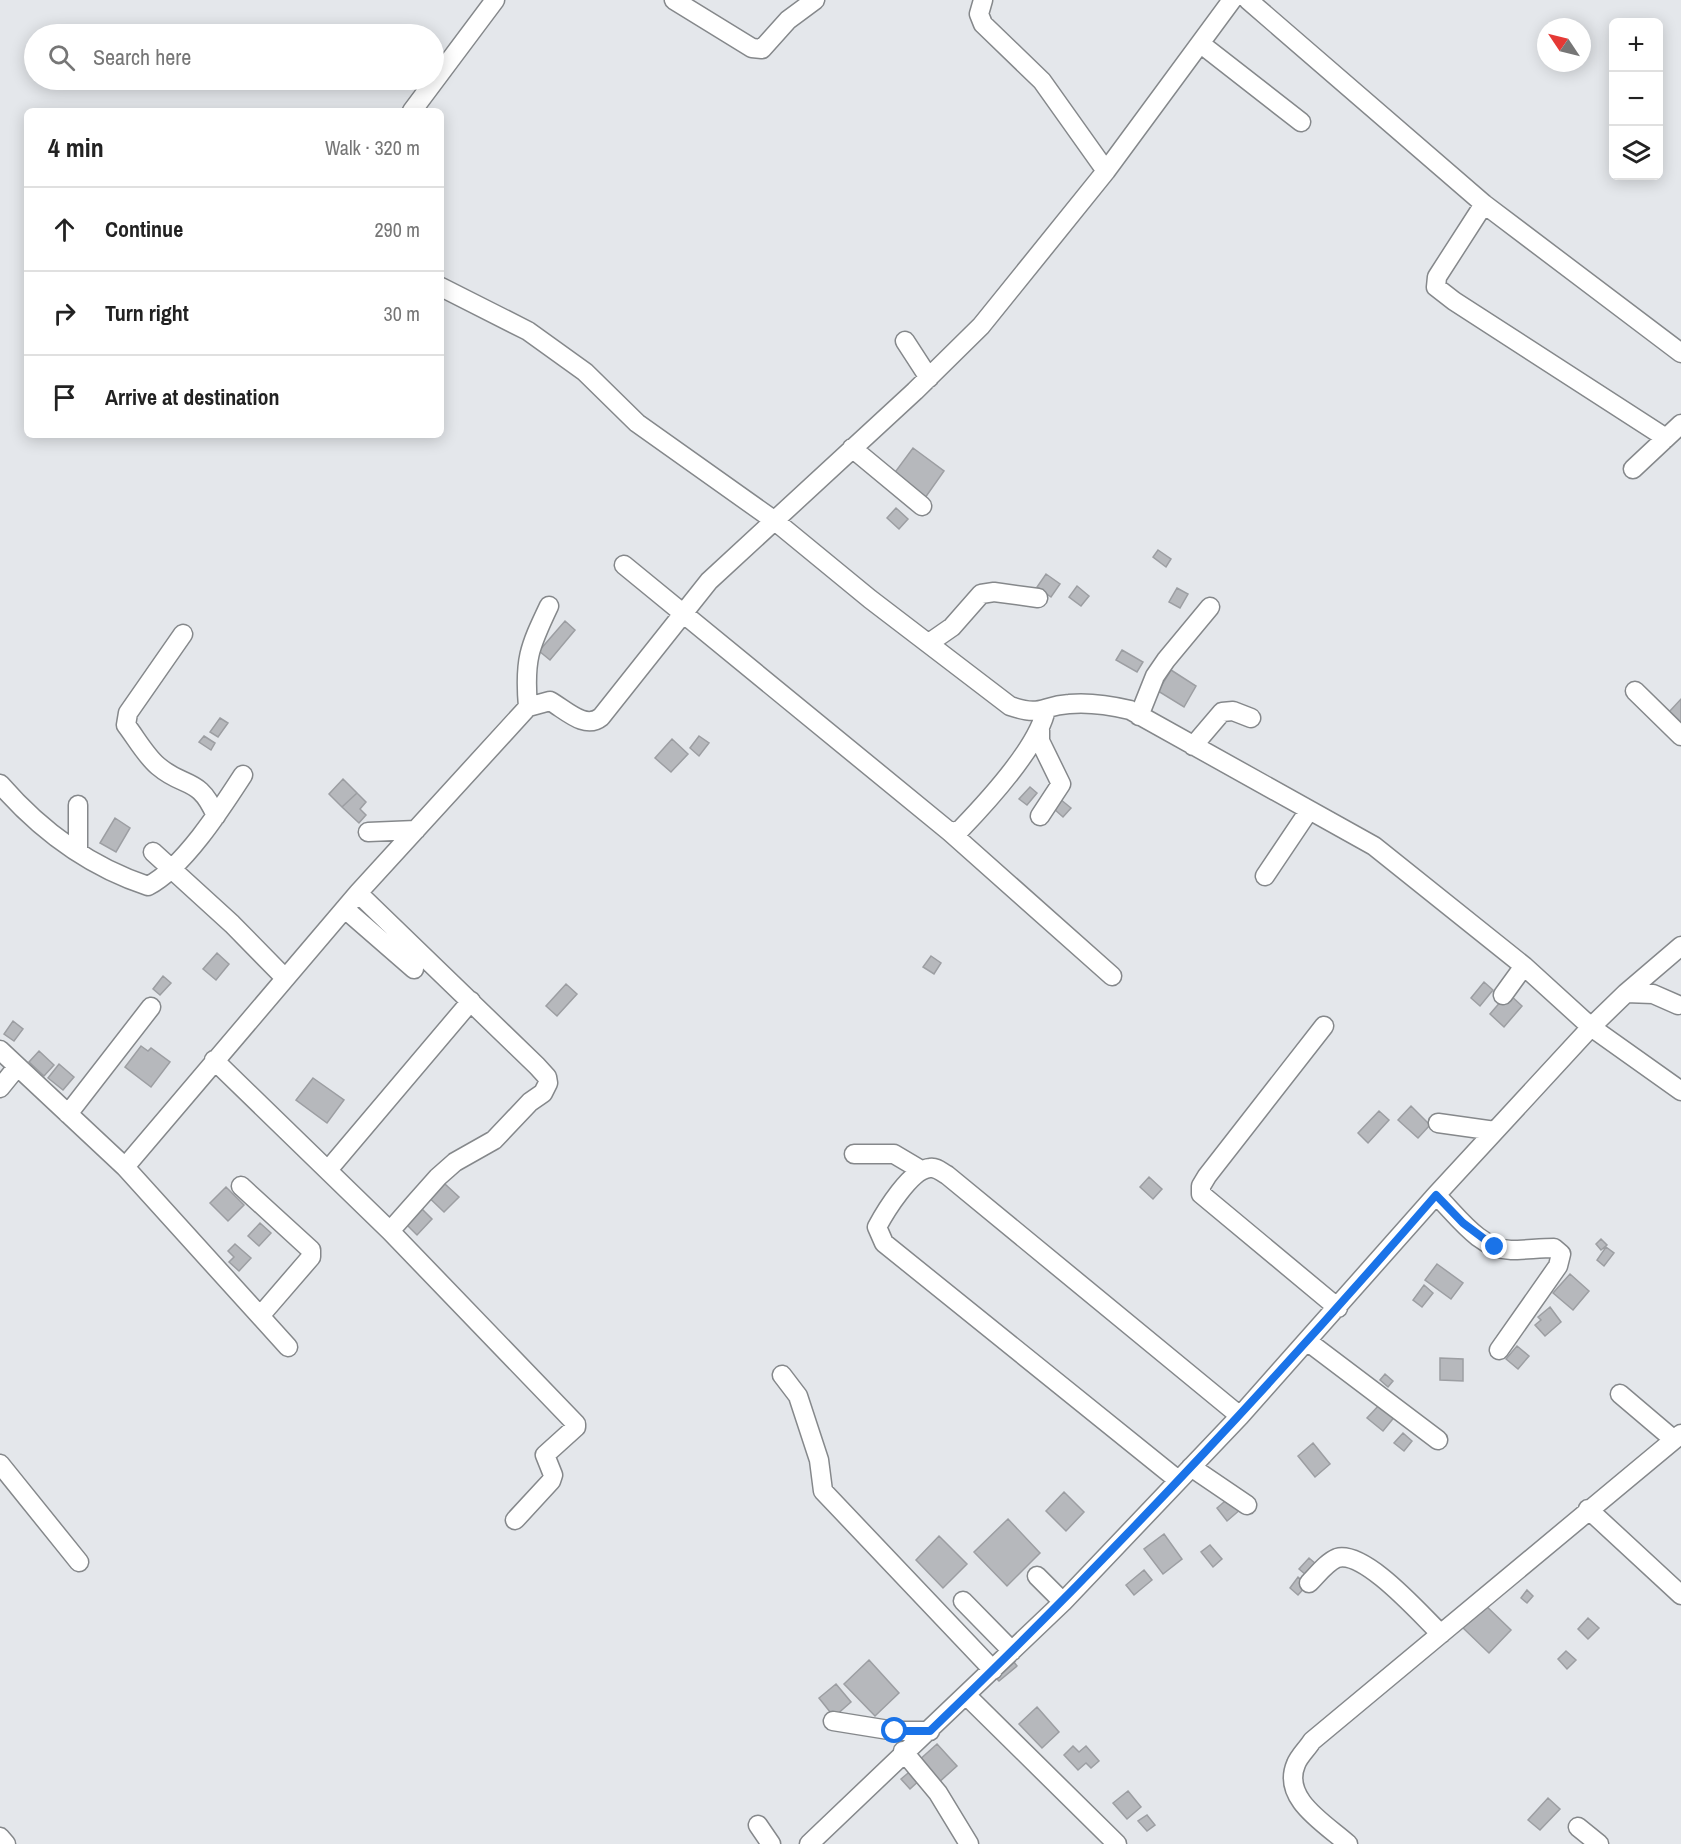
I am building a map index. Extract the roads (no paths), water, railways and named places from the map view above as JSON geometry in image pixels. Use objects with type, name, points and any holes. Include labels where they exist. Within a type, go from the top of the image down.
[{"type":"street","points":[[444,68],[495,0]]},
{"type":"street","points":[[674,0],[752,48],[762,50],[788,20],[816,0]]},
{"type":"street","points":[[983,0],[979,14],[983,24],[1042,81],[1106,171]]},
{"type":"street","points":[[125,1167],[358,893],[528,707],[550,701],[586,722],[594,722],[709,581],[929,378],[981,326],[1106,171],[1232,0]]},
{"type":"street","points":[[1248,0],[1484,204],[1681,353]]},
{"type":"street","points":[[1201,44],[1301,122]]},
{"type":"street","points":[[414,108],[428,90]]},
{"type":"street","points":[[1484,204],[1437,277],[1436,287],[1454,301],[1666,438]]},
{"type":"street","points":[[444,289],[528,331],[585,372],[637,423],[775,521],[1010,706],[1031,713],[1067,704],[1106,704],[1139,716],[1308,812],[1374,846],[1524,966],[1591,1027],[1681,1091]]},
{"type":"street","points":[[905,341],[929,378]]},
{"type":"street","points":[[1633,469],[1681,424]]},
{"type":"street","points":[[852,448],[922,506]]},
{"type":"street","points":[[624,565],[950,831],[1112,976]]},
{"type":"street","points":[[928,643],[952,627],[981,594],[994,592],[1038,598]]},
{"type":"street","points":[[528,707],[526,677],[528,654],[549,606]]},
{"type":"street","points":[[1139,716],[1155,676],[1210,607]]},
{"type":"street","points":[[183,634],[128,713],[126,725],[158,766],[198,787],[208,798],[216,816]]},
{"type":"street","points":[[1635,691],[1681,736]]},
{"type":"street","points":[[1040,816],[1061,784],[1040,741],[1040,730],[1046,709]]},
{"type":"street","points":[[1193,746],[1222,712],[1233,711],[1251,718]]},
{"type":"street","points":[[950,831],[960,830],[970,820],[1024,754],[1040,730]]},
{"type":"street","points":[[0,784],[48,832],[119,877],[147,886],[161,879],[172,869],[216,816],[243,775]]},
{"type":"street","points":[[78,806],[78,852]]},
{"type":"street","points":[[1265,876],[1308,812]]},
{"type":"street","points":[[368,832],[416,830]]},
{"type":"street","points":[[153,852],[232,924],[285,978]]},
{"type":"street","points":[[358,893],[542,1071],[549,1083],[543,1093],[530,1102],[494,1140],[456,1162],[438,1177],[390,1231]]},
{"type":"street","points":[[345,909],[414,969]]},
{"type":"street","points":[[809,1844],[903,1751],[930,1731],[1063,1602],[1240,1416],[1436,1195],[1591,1027],[1626,993],[1681,946]]},
{"type":"street","points":[[1503,995],[1524,966]]},
{"type":"street","points":[[1626,993],[1653,994],[1678,1005]]},
{"type":"street","points":[[328,1170],[471,1001]]},
{"type":"street","points":[[68,1114],[151,1007]]},
{"type":"street","points":[[1324,1026],[1207,1176],[1201,1186],[1201,1194],[1338,1308]]},
{"type":"street","points":[[0,1050],[125,1167],[288,1347]]},
{"type":"street","points":[[214,1060],[390,1231],[576,1424],[576,1427],[545,1455],[553,1475],[551,1481],[515,1520]]},
{"type":"street","points":[[0,1088],[17,1067]]},
{"type":"street","points":[[1438,1123],[1494,1131]]},
{"type":"street","points":[[854,1154],[894,1154],[921,1170],[937,1168],[1240,1416]]},
{"type":"street","points":[[921,1170],[886,1211],[877,1227],[884,1243],[1185,1474],[1247,1505]]},
{"type":"street","points":[[241,1186],[311,1250],[311,1257],[260,1316]]},
{"type":"street","points":[[1436,1195],[1463,1223],[1495,1247],[1511,1250],[1554,1248],[1561,1254],[1558,1266],[1499,1350]]},
{"type":"street","points":[[1306,1341],[1438,1440]]},
{"type":"street","points":[[782,1375],[798,1396],[819,1460],[823,1491],[993,1670]]},
{"type":"street","points":[[1348,1844],[1297,1798],[1293,1785],[1296,1762],[1312,1742],[1677,1436],[1620,1394]]},
{"type":"street","points":[[0,1464],[79,1562]]},
{"type":"street","points":[[1588,1509],[1681,1595]]},
{"type":"street","points":[[1309,1583],[1335,1558],[1347,1557],[1365,1564],[1441,1634]]},
{"type":"street","points":[[1037,1576],[1063,1602]]},
{"type":"street","points":[[963,1601],[1012,1651]]},
{"type":"street","points":[[967,1696],[1117,1844]]},
{"type":"street","points":[[833,1720],[895,1731],[930,1731]]},
{"type":"street","points":[[903,1751],[938,1793],[969,1844]]},
{"type":"street","points":[[758,1825],[771,1844]]},
{"type":"street","points":[[1578,1827],[1599,1844]]},
{"type":"street","points":[[0,1837],[6,1844]]}]
